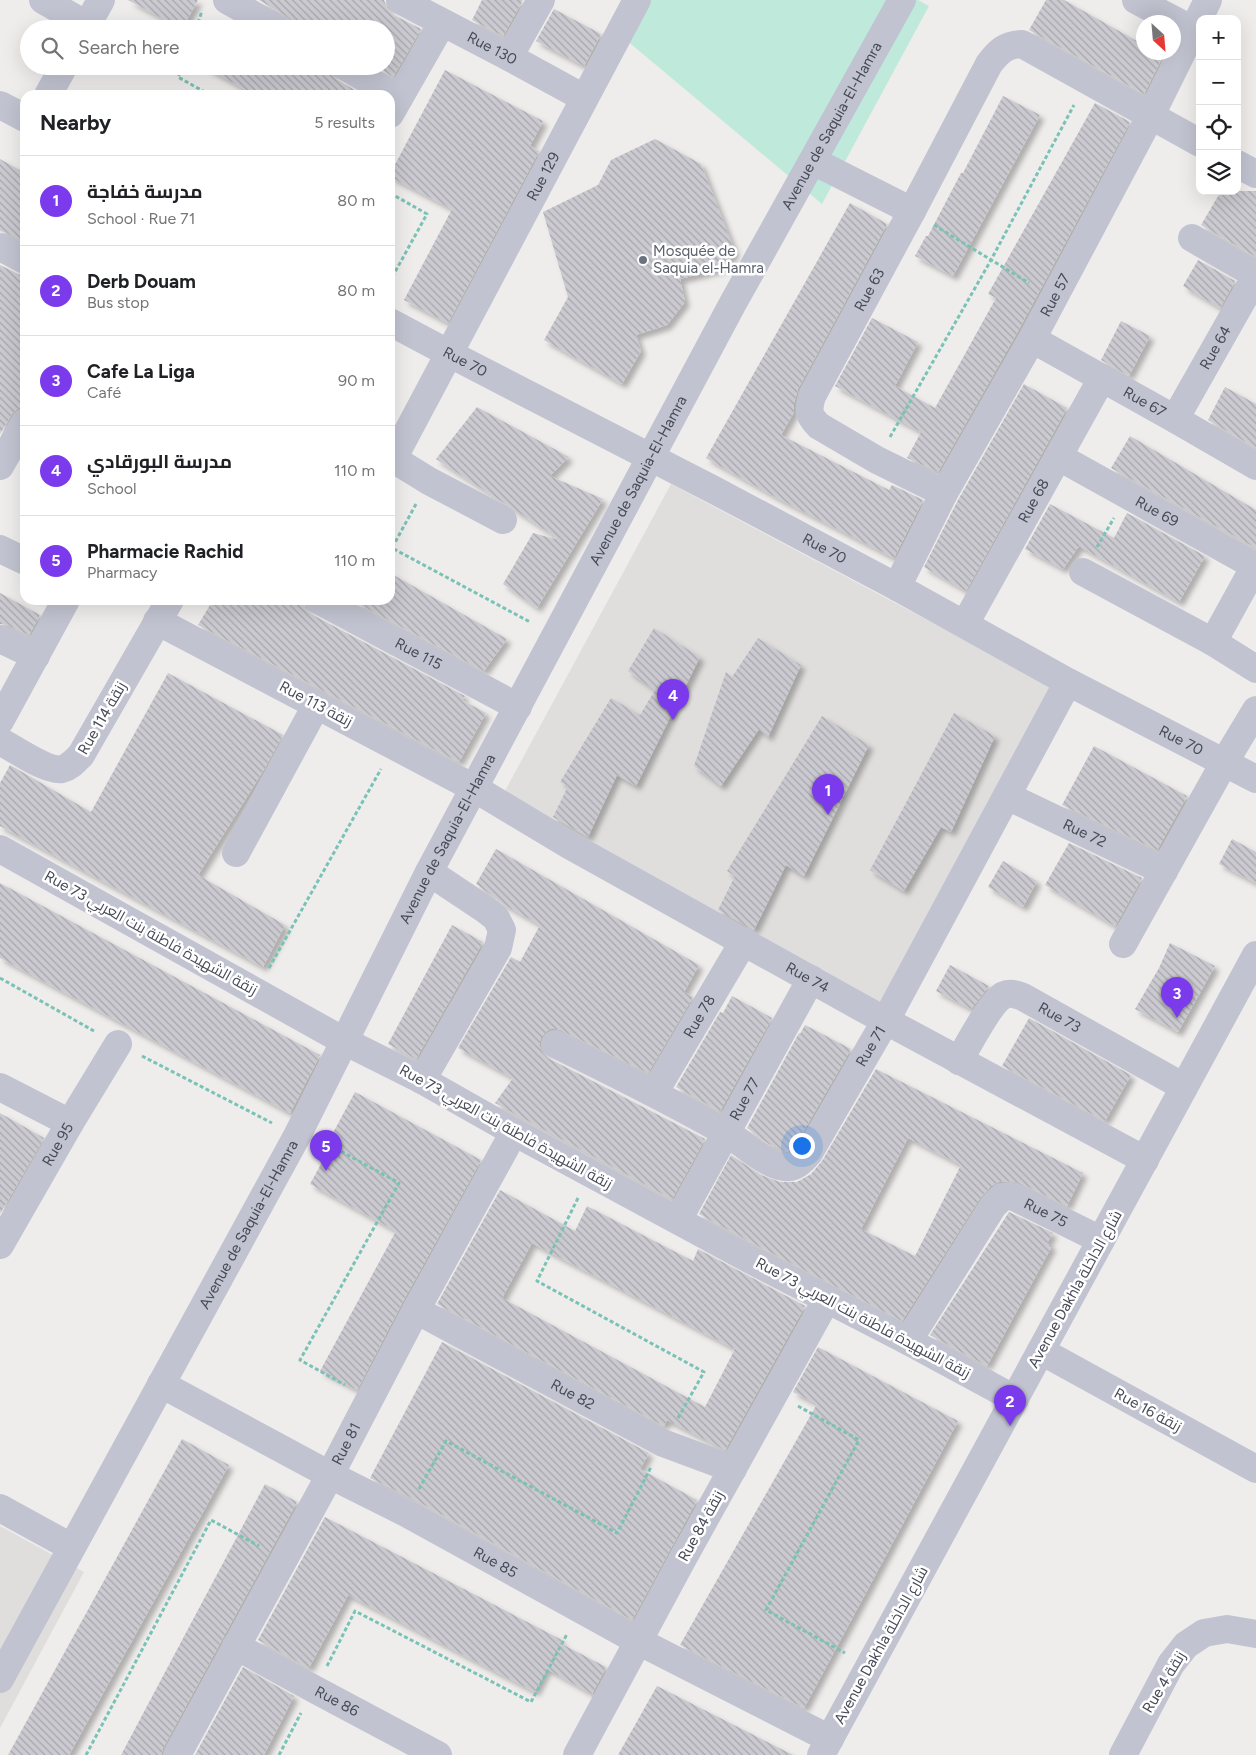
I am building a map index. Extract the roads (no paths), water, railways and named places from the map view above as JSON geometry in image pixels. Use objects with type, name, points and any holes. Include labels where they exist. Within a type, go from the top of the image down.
[{"type":"street","points":[[43,0],[75,20]]},
{"type":"street","points":[[90,20],[101,0]]},
{"type":"street","points":[[227,0],[262,20]]},
{"type":"street","name":"Rue 130","points":[[400,0],[584,98]]},
{"type":"street","points":[[509,57],[541,0]]},
{"type":"street","name":"Rue 129","points":[[395,453],[450,354],[637,0]]},
{"type":"street","name":"Avenue de Saquia-El-Hamra","points":[[0,1679],[299,1132],[429,872],[733,303],[902,0]]},
{"type":"street","points":[[1136,0],[1193,30]]},
{"type":"street","name":"Rue 57","points":[[897,587],[944,493],[1032,339],[1151,115],[1208,0]]},
{"type":"street","points":[[395,106],[442,23]]},
{"type":"street","name":"Rue 63","points":[[944,493],[877,460],[819,426],[812,419],[808,409],[812,396],[990,64],[999,51],[1010,45],[1022,44],[1151,115]]},
{"type":"street","points":[[51,90],[59,75]]},
{"type":"street","points":[[355,75],[375,90]]},
{"type":"street","points":[[0,105],[20,115]]},
{"type":"street","points":[[1151,115],[1196,141]]},
{"type":"street","points":[[813,161],[912,212]]},
{"type":"street","points":[[1241,166],[1256,174]]},
{"type":"street","points":[[1192,238],[1256,275]]},
{"type":"street","points":[[0,246],[20,257]]},
{"type":"street","name":"Rue 64","points":[[1175,419],[1256,275]]},
{"type":"street","name":"Rue 70","points":[[395,325],[651,457],[897,587],[1068,682],[1256,779]]},
{"type":"street","name":"Rue 67","points":[[1032,339],[1256,466]]},
{"type":"street","name":"Rue 68","points":[[965,624],[1102,378]]},
{"type":"street","points":[[0,466],[20,439]]},
{"type":"street","name":"Rue 69","points":[[1059,458],[1256,565],[1213,642]]},
{"type":"street","points":[[395,460],[429,481],[503,520]]},
{"type":"street","points":[[0,549],[20,559]]},
{"type":"street","points":[[1083,572],[1213,642],[1256,669]]},
{"type":"street","points":[[0,722],[63,605]]},
{"type":"street","name":"Rue 115","points":[[327,605],[518,707]]},
{"type":"street","name":"Rue 113 زنقة","points":[[163,611],[317,704],[474,788]]},
{"type":"street","name":"Rue 114 زنقة","points":[[0,741],[48,767],[59,770],[70,766],[81,755],[163,611]]},
{"type":"street","points":[[0,640],[36,656]]},
{"type":"street","name":"Rue 71","points":[[555,1044],[654,1093],[727,1133],[772,1163],[785,1167],[798,1165],[809,1153],[886,1020],[1068,682]]},
{"type":"street","points":[[236,853],[317,704]]},
{"type":"street","points":[[1123,944],[1224,763],[1256,710]]},
{"type":"street","name":"Rue 74","points":[[474,788],[569,846],[959,1061],[1145,1160]]},
{"type":"street","name":"Rue 72","points":[[1007,796],[1164,871]]},
{"type":"street","name":"Rue 73 زنقة الشهيدة فاطنة بنت العربي","points":[[0,849],[344,1041],[422,1080],[590,1173],[1015,1399]]},
{"type":"street","points":[[422,1080],[498,948],[502,930],[496,918],[429,872]]},
{"type":"street","name":"Rue 78","points":[[654,1093],[744,941]]},
{"type":"street","name":"Avenue Dakhla شارع الداخلة","points":[[826,1747],[1256,955]]},
{"type":"street","name":"Rue 77","points":[[678,1220],[812,979]]},
{"type":"street","name":"Rue 73","points":[[959,1061],[995,1001],[1005,994],[1014,994],[1023,997],[1184,1087]]},
{"type":"street","name":"Rue 95","points":[[0,1245],[118,1044]]},
{"type":"street","points":[[0,1087],[70,1123]]},
{"type":"street","name":"Rue 81","points":[[176,1755],[330,1475],[416,1310],[514,1132]]},
{"type":"street","name":"Rue 75","points":[[908,1341],[993,1206],[1002,1197],[1012,1196],[1101,1240]]},
{"type":"street","name":"Rue 84 زنقة","points":[[577,1755],[827,1299]]},
{"type":"street","name":"Rue 82","points":[[416,1310],[663,1443],[733,1469]]},
{"type":"street","name":"Rue 16 زنقة","points":[[1041,1351],[1256,1469]]},
{"type":"street","name":"Rue 85","points":[[161,1384],[330,1475],[406,1513],[826,1747]]},
{"type":"street","points":[[0,1508],[71,1547]]},
{"type":"street","name":"Rue 4 زنقة","points":[[1123,1755],[1171,1664],[1186,1645],[1204,1633],[1227,1629],[1255,1633]]},
{"type":"street","name":"Rue 86","points":[[236,1646],[314,1690],[438,1755]]},
{"type":"place","name":"Mosquée de Saquia el-Hamra","points":[[643,260]]},
{"type":"place","name":"مدرسة البورقادي","points":[[673,720]]},
{"type":"place","name":"مدرسة خفاجة","points":[[828,815]]},
{"type":"place","name":"Cafe La Liga","points":[[1177,1018]]},
{"type":"place","name":"Pharmacie Rachid","points":[[326,1171]]},
{"type":"place","name":"Derb Douam","points":[[1010,1426]]}]
